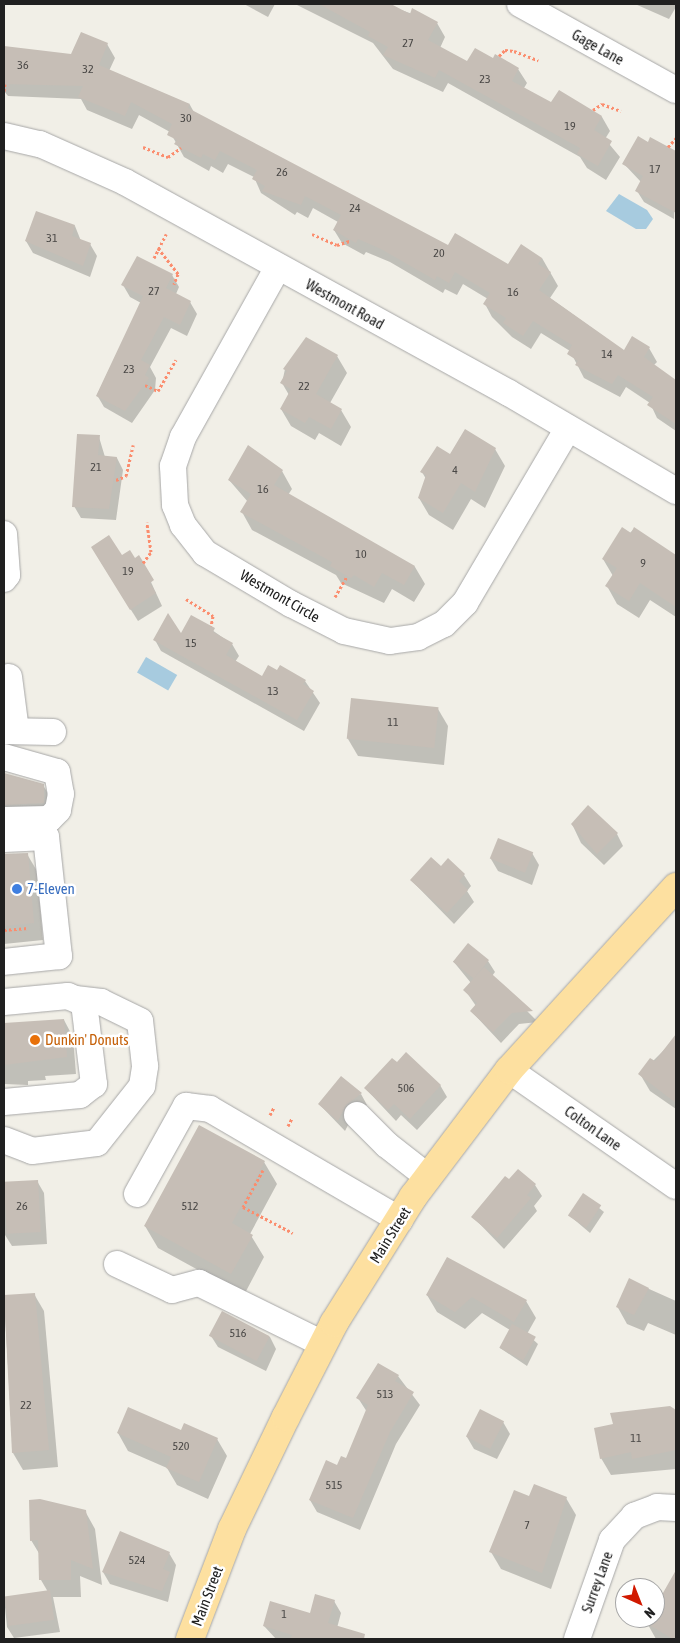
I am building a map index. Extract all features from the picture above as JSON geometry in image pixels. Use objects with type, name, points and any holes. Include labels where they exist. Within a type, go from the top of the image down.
[{"type":"main road","name":"Main Street","points":[[190,1639],[246,1499],[323,1344],[428,1176],[509,1070],[676,887]]},
{"type":"street","name":"Gage Lane","points":[[520,4],[676,90]]},
{"type":"street","name":"Westmont Road","points":[[4,136],[40,144],[125,182],[568,428],[676,492]]},
{"type":"street","name":"Westmont Circle","points":[[278,267],[183,437],[173,466],[175,505],[183,525],[205,553],[291,604],[344,631],[390,641],[418,636],[444,624],[465,603],[568,428]]},
{"type":"street","points":[[4,534],[4,579]]},
{"type":"street","points":[[9,677],[10,731],[54,732]]},
{"type":"street","points":[[4,757],[57,772],[61,794],[58,810],[49,819],[4,820]]},
{"type":"street","points":[[4,839],[46,836],[59,956],[4,962]]},
{"type":"street","points":[[77,999],[88,1010],[94,1084],[106,1096],[110,1129]]},
{"type":"street","points":[[4,1002],[77,999],[101,1002],[140,1021],[146,1076],[110,1129],[97,1143],[23,1151],[4,1140]]},
{"type":"street","name":"Colton Lane","points":[[509,1070],[676,1186]]},
{"type":"street","points":[[4,1102],[80,1096],[94,1084]]},
{"type":"street","points":[[137,1194],[186,1106],[210,1109],[400,1220]]},
{"type":"street","points":[[357,1115],[387,1145],[428,1176]]},
{"type":"street","points":[[117,1264],[172,1290],[199,1283],[323,1344]]},
{"type":"street","name":"Surrey Lane","points":[[577,1639],[612,1540],[634,1516],[657,1508],[676,1508]]},
{"type":"path","points":[[499,56],[505,50],[514,51],[538,60]]},
{"type":"path","points":[[4,91],[5,84]]},
{"type":"path","points":[[593,110],[602,104],[621,111]]},
{"type":"path","points":[[668,147],[676,138]]},
{"type":"path","points":[[143,147],[168,157],[181,148]]},
{"type":"path","points":[[154,258],[170,227]]},
{"type":"path","points":[[312,234],[337,245],[349,241]]},
{"type":"path","points":[[158,248],[178,274],[174,284]]},
{"type":"path","points":[[145,385],[158,391],[176,360]]},
{"type":"path","points":[[116,480],[126,476],[133,446]]},
{"type":"path","points":[[143,563],[151,552],[147,522]]},
{"type":"path","points":[[186,599],[212,616],[211,626]]},
{"type":"path","points":[[4,930],[28,928]]},
{"type":"path","points":[[268,1160],[243,1207],[293,1233]]},
{"type":"water","points":[[619,194],[647,210],[653,219],[646,229],[636,229],[606,211]]},
{"type":"water","points":[[146,657],[177,675],[168,691],[137,673]]},
{"type":"building","points":[[319,4],[391,4],[410,14],[412,8],[438,22],[428,40],[467,61],[475,48],[493,58],[495,54],[519,68],[512,81],[551,102],[559,90],[602,116],[594,130],[612,141],[598,166],[577,154],[580,148],[439,70],[435,78],[383,55],[388,47],[368,36],[370,32]]},
{"type":"building","points":[[81,32],[108,43],[99,65],[190,104],[188,108],[448,245],[455,233],[508,264],[521,244],[542,258],[538,264],[551,272],[539,290],[624,350],[632,336],[650,347],[644,357],[676,380],[676,424],[647,405],[653,397],[618,375],[612,384],[575,365],[578,361],[567,354],[572,345],[533,321],[523,336],[503,323],[506,318],[483,304],[490,293],[455,272],[449,283],[437,276],[435,280],[381,249],[358,239],[356,243],[333,230],[341,215],[305,196],[301,205],[262,191],[265,186],[252,179],[257,170],[220,151],[215,160],[203,154],[201,158],[174,144],[177,140],[167,135],[172,124],[131,102],[125,116],[78,97],[83,86],[4,84],[4,46],[71,54]]},
{"type":"building","points":[[638,136],[648,142],[650,137],[676,151],[676,213],[635,191],[643,176],[622,164]]},
{"type":"building","points":[[36,211],[75,225],[72,236],[91,243],[83,266],[25,241]]},
{"type":"building","points":[[137,256],[173,274],[166,288],[191,301],[180,325],[164,317],[141,360],[150,365],[145,375],[149,378],[125,411],[96,396],[143,296],[121,285]]},
{"type":"building","points":[[306,337],[338,355],[316,394],[342,409],[331,429],[309,417],[305,423],[280,409],[291,389],[280,383],[287,371],[283,369]]},
{"type":"building","points":[[465,429],[496,448],[475,492],[461,483],[443,513],[418,498],[426,475],[420,472],[437,446],[450,454]]},
{"type":"building","points":[[77,434],[100,435],[98,455],[117,457],[109,509],[72,507]]},
{"type":"building","points":[[248,445],[283,470],[274,485],[415,566],[404,585],[382,573],[374,587],[354,575],[351,578],[330,566],[332,562],[240,512],[251,494],[228,480]]},
{"type":"building","points":[[622,527],[631,533],[634,527],[676,555],[676,607],[640,583],[629,601],[605,586],[617,568],[602,559]]},
{"type":"building","points":[[109,535],[122,555],[130,550],[135,558],[139,555],[154,580],[150,583],[156,593],[130,610],[91,547]]},
{"type":"building","points":[[168,613],[181,633],[191,615],[215,628],[213,632],[233,643],[226,655],[262,676],[268,665],[277,670],[280,665],[306,680],[303,684],[314,691],[297,720],[153,640]]},
{"type":"building","points":[[351,698],[439,707],[434,748],[347,739]]},
{"type":"building","points":[[4,773],[44,784],[44,803],[4,805]]},
{"type":"building","points":[[588,805],[618,833],[597,854],[571,824]]},
{"type":"building","points":[[498,838],[533,852],[525,873],[490,858]]},
{"type":"building","name":"7-Eleven","points":[[28,853],[34,923],[4,926],[4,854]]},
{"type":"building","points":[[431,857],[441,866],[448,858],[465,874],[459,881],[468,890],[447,913],[410,880]]},
{"type":"building","points":[[468,943],[489,960],[474,979],[453,962]]},
{"type":"building","points":[[484,967],[533,1011],[512,1013],[493,1032],[470,1011],[477,1003],[463,990]]},
{"type":"building","name":"Dunkin' Donuts","points":[[64,1019],[67,1057],[4,1065],[4,1023]]},
{"type":"building","points":[[676,1034],[676,1103],[638,1074],[650,1058],[655,1061]]},
{"type":"building","points":[[406,1052],[441,1085],[410,1119],[394,1104],[388,1110],[364,1088],[392,1058],[397,1062]]},
{"type":"building","points":[[341,1076],[362,1093],[346,1105],[338,1121],[318,1104]]},
{"type":"building","points":[[199,1125],[265,1161],[232,1223],[253,1235],[231,1274],[144,1226]]},
{"type":"building","points":[[518,1169],[536,1184],[527,1195],[531,1198],[497,1238],[471,1217],[505,1176],[509,1179]]},
{"type":"building","points":[[38,1180],[41,1232],[7,1234],[4,1182]]},
{"type":"building","points":[[583,1193],[601,1205],[586,1228],[568,1215]]},
{"type":"building","points":[[447,1257],[527,1300],[514,1322],[472,1297],[455,1312],[426,1295]]},
{"type":"building","points":[[629,1278],[649,1288],[634,1315],[616,1307]]},
{"type":"building","points":[[35,1293],[49,1450],[12,1453],[4,1295]]},
{"type":"building","points":[[222,1311],[270,1336],[257,1361],[209,1336]]},
{"type":"building","points":[[512,1324],[536,1337],[523,1361],[499,1348]]},
{"type":"building","points":[[378,1363],[399,1375],[395,1381],[414,1392],[390,1432],[353,1518],[309,1500],[326,1460],[337,1465],[341,1456],[346,1458],[368,1405],[356,1398]]},
{"type":"building","points":[[670,1406],[676,1410],[676,1450],[632,1459],[631,1452],[600,1459],[594,1428],[613,1424],[610,1413]]},
{"type":"building","points":[[128,1407],[181,1430],[184,1423],[218,1438],[199,1482],[166,1468],[171,1457],[117,1433]]},
{"type":"building","points":[[480,1409],[504,1421],[490,1449],[466,1437]]},
{"type":"building","points":[[534,1484],[567,1497],[542,1573],[489,1552],[514,1490],[529,1496]]},
{"type":"building","points":[[40,1499],[86,1510],[93,1569],[71,1560],[71,1580],[39,1580],[38,1540],[30,1541],[29,1500]]},
{"type":"building","points":[[120,1531],[170,1552],[163,1569],[170,1572],[162,1591],[102,1572]]},
{"type":"building","points":[[676,1570],[676,1639],[654,1628],[665,1628],[665,1589]]},
{"type":"building","points":[[50,1590],[54,1620],[9,1626],[4,1596]]},
{"type":"building","points":[[315,1594],[335,1600],[328,1623],[365,1634],[364,1639],[290,1639],[292,1635],[263,1626],[270,1601],[310,1613]]},
{"type":"place","name":"7-Eleven","points":[[17,889]]},
{"type":"place","name":"Dunkin' Donuts","points":[[35,1040]]}]
